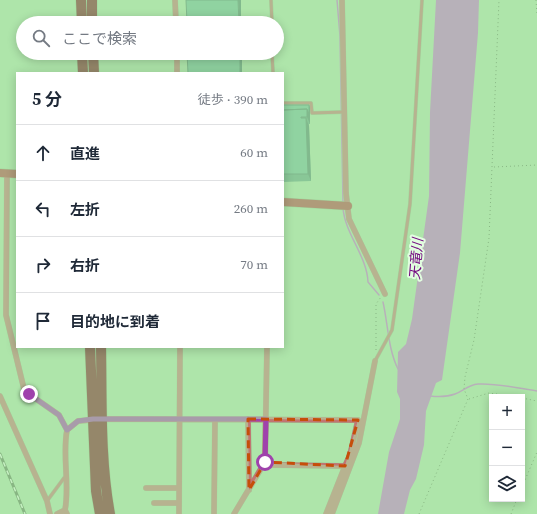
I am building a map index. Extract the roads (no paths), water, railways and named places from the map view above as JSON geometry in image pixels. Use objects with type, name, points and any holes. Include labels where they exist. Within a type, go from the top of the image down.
[{"type":"highway","points":[[81,0],[82,16]]},
{"type":"highway","points":[[92,0],[92,16]]},
{"type":"highway","points":[[82,60],[83,72]]},
{"type":"highway","points":[[93,60],[94,72]]},
{"type":"highway","points":[[90,348],[106,491],[110,514]]},
{"type":"highway","points":[[100,348],[96,491],[100,514]]},
{"type":"street","points":[[175,0],[176,16]]},
{"type":"street","points":[[342,0],[344,206],[385,294]]},
{"type":"street","points":[[176,60],[177,72]]},
{"type":"street","points":[[16,174],[3,173],[6,315],[24,389],[59,415],[67,430],[65,441],[67,477],[66,512],[57,514]]},
{"type":"street","points":[[284,202],[344,206]]},
{"type":"street","points":[[179,514],[180,348]]},
{"type":"street","points":[[234,514],[265,462],[267,348]]},
{"type":"street","points":[[332,514],[359,443],[376,361]]},
{"type":"street","points":[[0,396],[47,501],[50,514]]},
{"type":"street","points":[[67,430],[78,421],[98,419],[358,420],[350,455],[326,514]]},
{"type":"street","points":[[248,419],[249,490]]},
{"type":"street","points":[[214,514],[215,420]]},
{"type":"street","points":[[265,462],[272,465],[345,466]]},
{"type":"street","points":[[146,488],[179,488]]},
{"type":"street","points":[[154,503],[179,503]]},
{"type":"lane","points":[[271,0],[272,16]]},
{"type":"lane","points":[[376,361],[391,331],[410,204],[422,0]]},
{"type":"lane","points":[[272,60],[273,72]]},
{"type":"lane","points":[[284,103],[311,103],[312,113],[342,112]]},
{"type":"lane","points":[[47,501],[64,478],[67,477]]},
{"type":"waterway","points":[[337,0],[340,36],[343,202]]},
{"type":"waterway","points":[[343,208],[348,227],[364,263],[368,282],[379,295]]},
{"type":"waterway","points":[[383,302],[390,345],[398,369]]},
{"type":"waterway","points":[[430,396],[452,395],[478,384],[500,385],[537,391]]},
{"type":"railway","points":[[0,454],[25,514]]},
{"type":"water label","name":"天竜川","points":[[416,259]]}]
